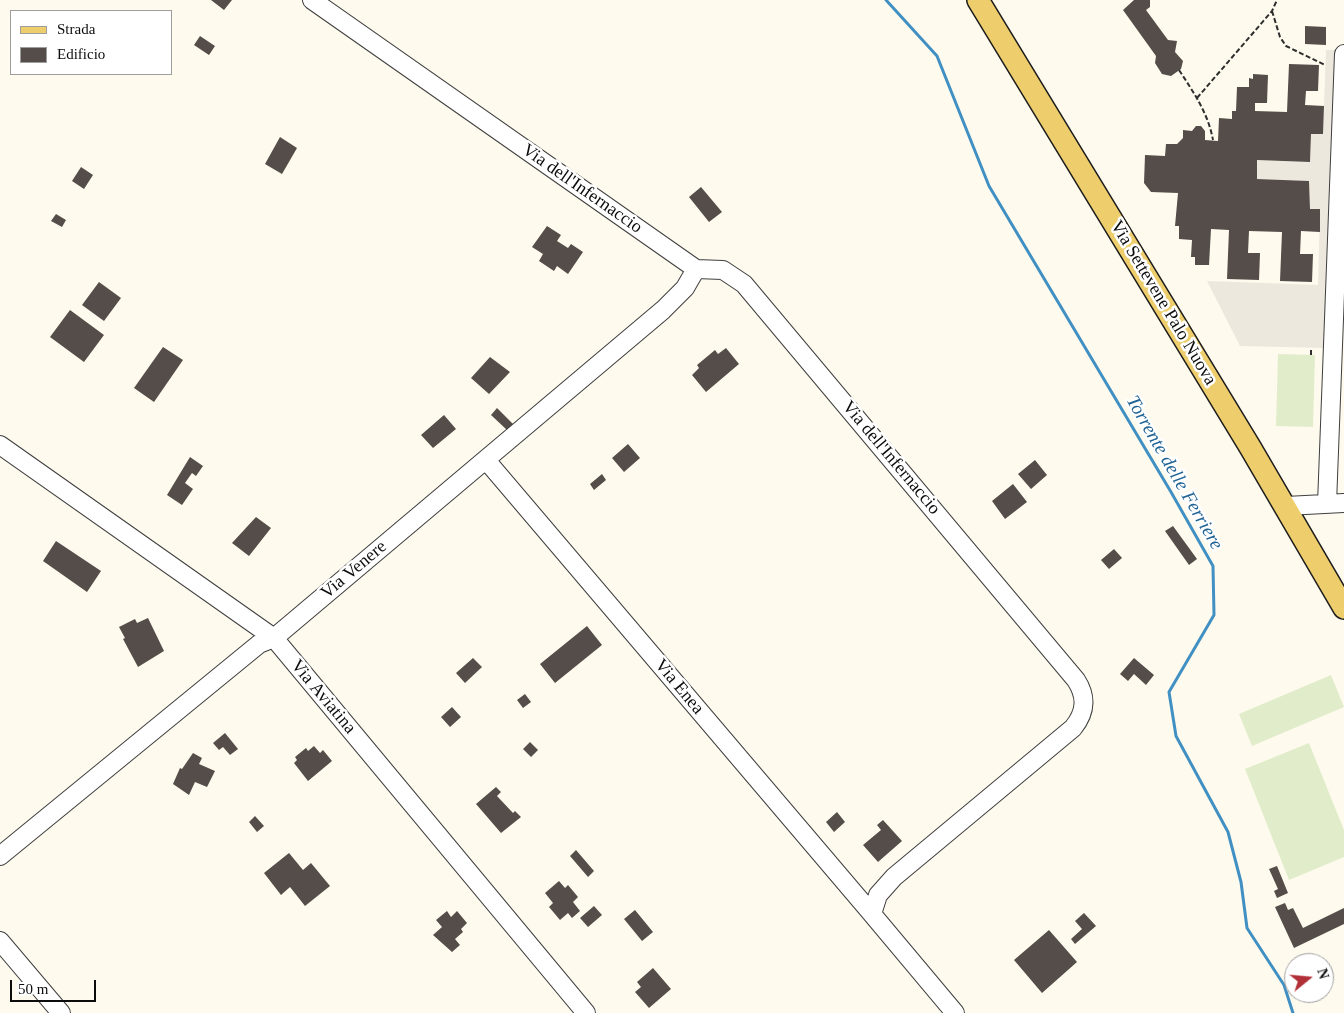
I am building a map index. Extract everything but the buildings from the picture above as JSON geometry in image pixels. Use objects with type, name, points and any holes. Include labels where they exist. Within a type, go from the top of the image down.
[{"type":"main road","name":"Via Settevene Palo Nuova","points":[[978,0],[1286,506],[1344,608]]},
{"type":"street","name":"Via dell'Infernaccio","points":[[312,0],[696,269],[723,270],[736,277],[748,287],[1073,676],[1082,692],[1083,713],[1073,728],[890,881],[876,898],[872,914]]},
{"type":"street","points":[[1286,506],[1335,503],[1344,64]]},
{"type":"street","name":"Via Venere","points":[[0,856],[259,644],[274,638],[486,460],[668,306],[685,288],[696,269]]},
{"type":"street","name":"Via Aviatina","points":[[0,445],[274,638],[586,1013]]},
{"type":"street","name":"Via Enea","points":[[486,460],[872,914]]},
{"type":"street","points":[[872,914],[956,1013]]},
{"type":"street","points":[[0,942],[61,1013]]},
{"type":"path","points":[[1197,98],[1272,11],[1277,0]]},
{"type":"path","points":[[1272,11],[1280,37],[1286,46],[1325,64]]},
{"type":"path","points":[[1179,70],[1197,98],[1210,124],[1213,140]]},
{"type":"path","points":[[1311,348],[1311,355]]},
{"type":"green space","points":[[1278,354],[1315,355],[1313,427],[1276,426]]},
{"type":"green space","points":[[1331,675],[1344,707],[1252,746],[1239,714]]},
{"type":"green space","points":[[1309,743],[1344,830],[1344,857],[1289,880],[1245,769]]},
{"type":"shaded area","points":[[1326,50],[1335,50],[1324,348],[1240,346],[1207,281],[1318,285],[1320,210],[1310,209],[1309,181],[1257,179],[1257,160],[1310,162],[1311,134],[1323,134]]},
{"type":"waterway","name":"Torrente delle Ferriere","points":[[886,0],[937,56],[989,186],[1213,566],[1214,615],[1169,692],[1176,736],[1228,832],[1241,882],[1247,928],[1284,985],[1293,1013]]}]
